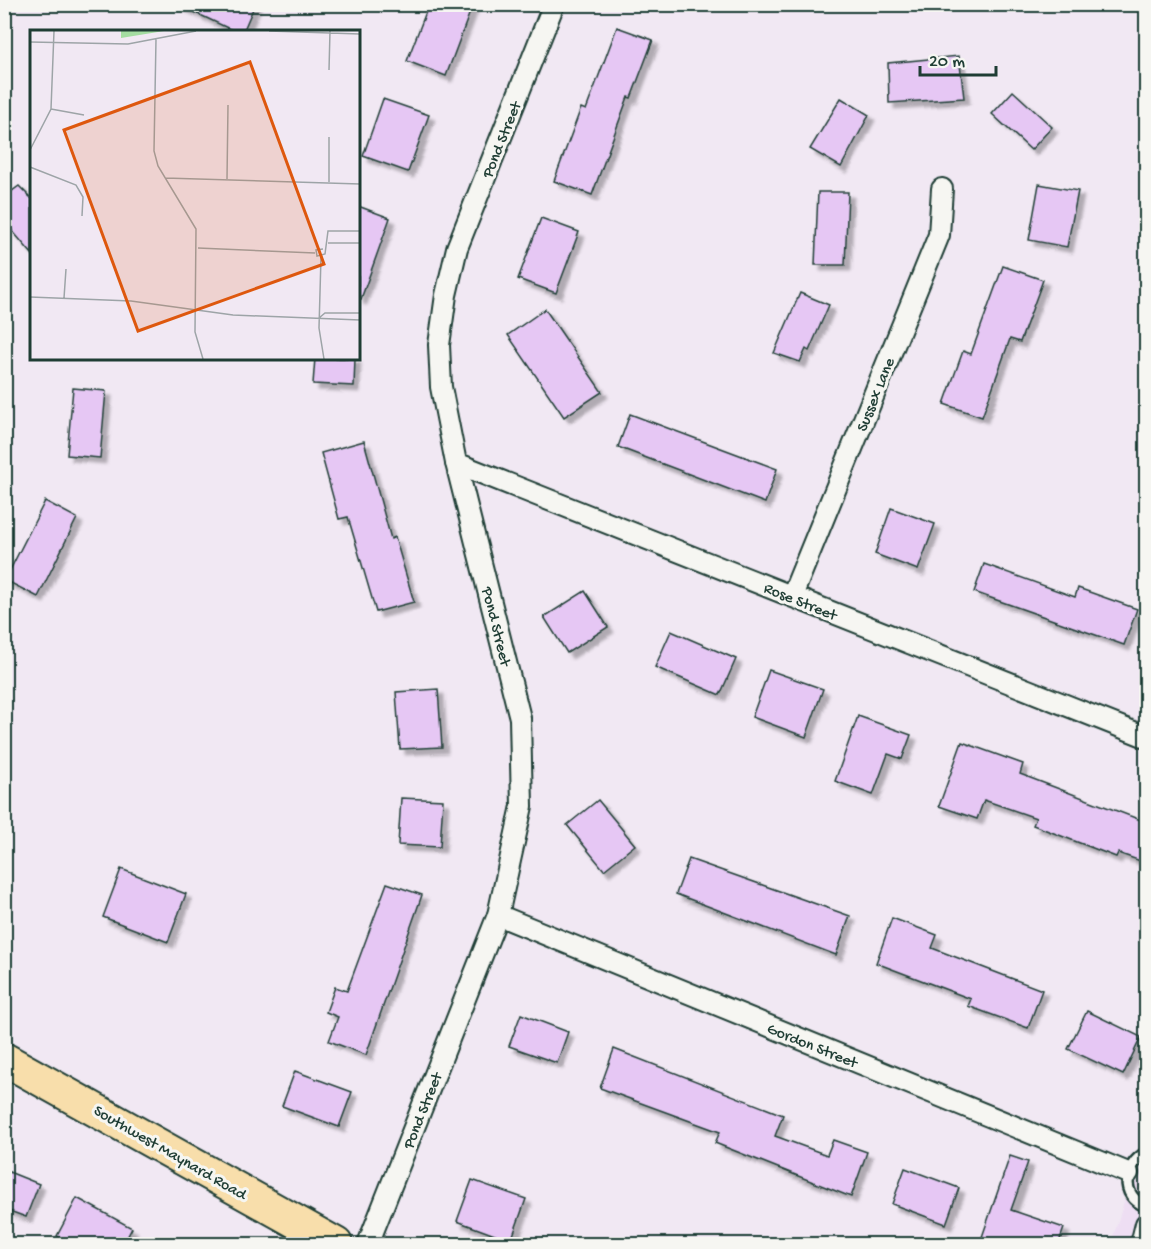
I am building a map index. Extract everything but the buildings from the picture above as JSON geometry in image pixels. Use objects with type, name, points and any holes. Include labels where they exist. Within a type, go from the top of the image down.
[{"type":"main road","name":"Southwest Maynard Road","points":[[4,1059],[336,1245]]},
{"type":"street","name":"Pond Street","points":[[368,1245],[498,915],[522,806],[520,718],[456,463],[441,387],[439,345],[446,295],[457,248],[554,4]]},
{"type":"street","name":"Sussex Lane","points":[[792,596],[939,235],[942,189]]},
{"type":"street","name":"Rose Street","points":[[456,463],[1146,737]]},
{"type":"street","name":"Gordon Street","points":[[498,915],[1128,1173]]},
{"type":"street","points":[[1141,1245],[1146,1224]]},
{"type":"lane","points":[[1146,1153],[1138,1157],[1128,1173],[1129,1191],[1135,1199],[1146,1206]]},
{"type":"shaded area","points":[[1131,1179],[1146,1184],[1146,1244],[1111,1244]]}]
